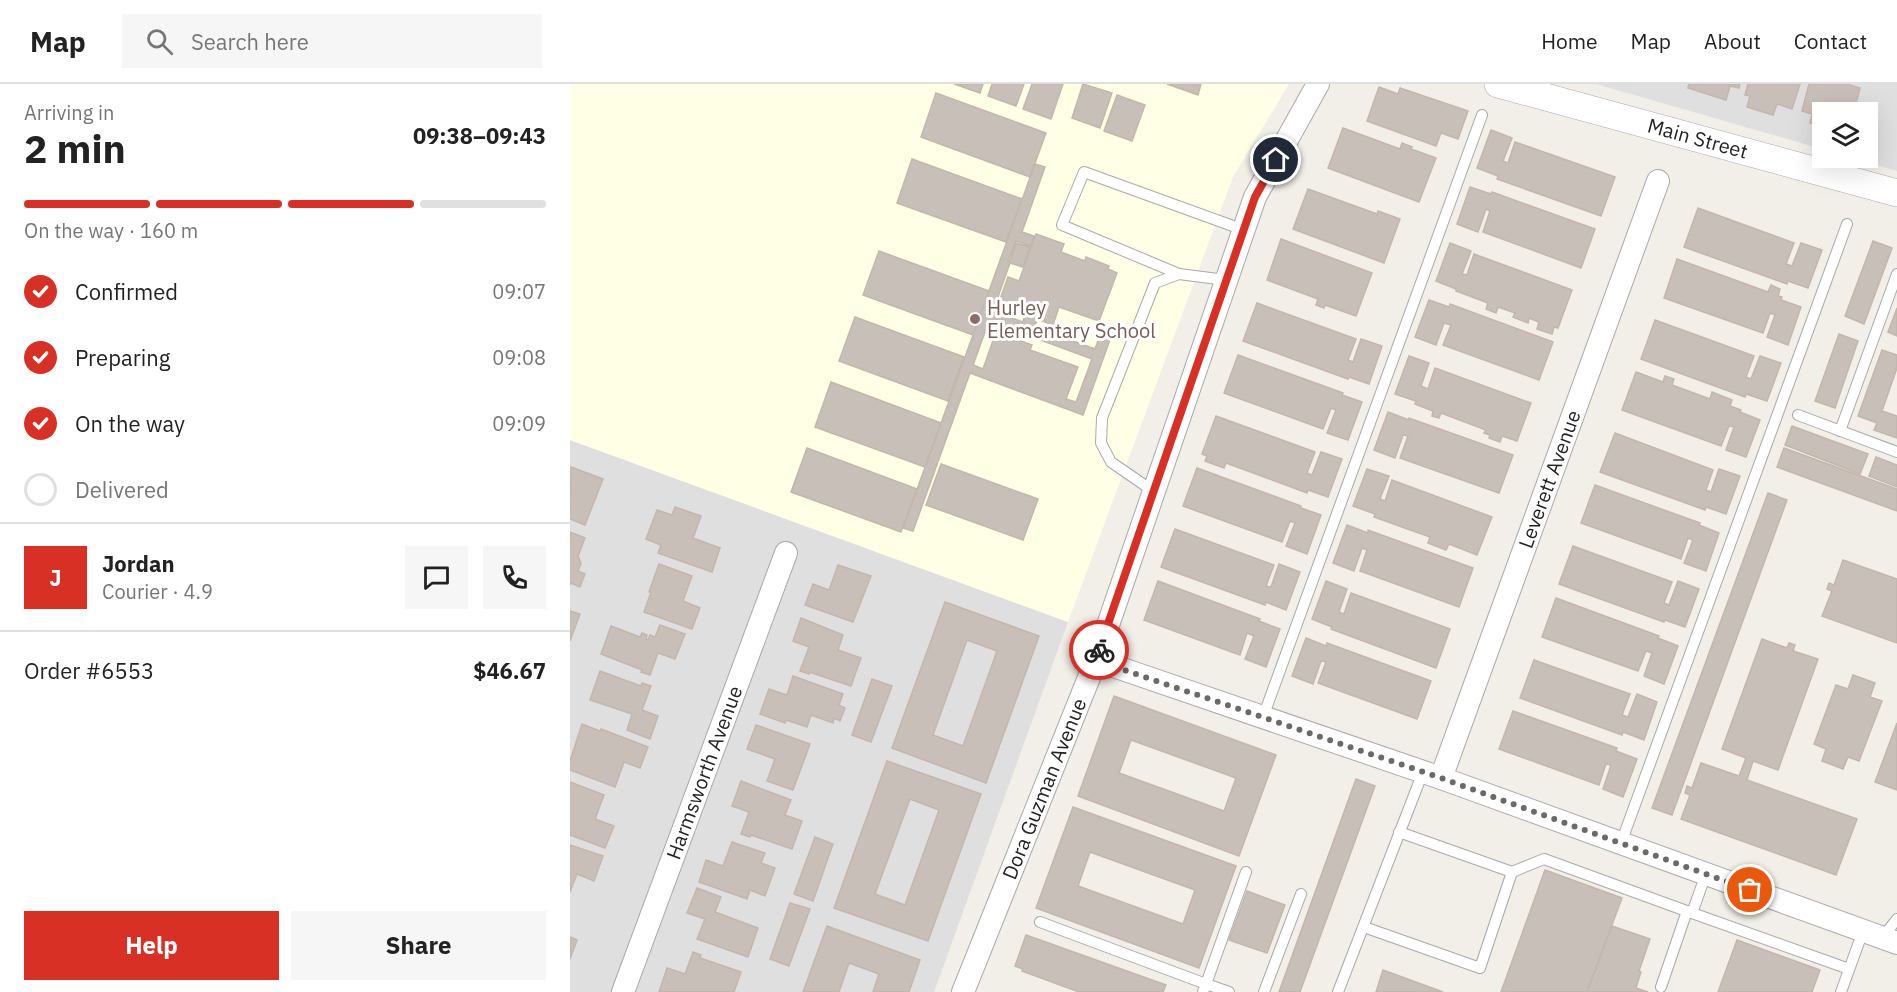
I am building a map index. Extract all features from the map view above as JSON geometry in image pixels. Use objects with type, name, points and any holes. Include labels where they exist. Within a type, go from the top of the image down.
[{"type":"street","name":"Dora Guzman Avenue","points":[[963,992],[1095,660],[1255,197],[1318,84]]},
{"type":"street","name":"Main Street","points":[[1498,84],[1897,193]]},
{"type":"street","name":"Leverett Avenue","points":[[1432,775],[1658,181]]},
{"type":"street","name":"Harmsworth Avenue","points":[[623,992],[786,553]]},
{"type":"street","points":[[1095,660],[1432,775],[1881,937]]},
{"type":"lane","points":[[1263,717],[1482,115]]},
{"type":"lane","points":[[1226,280],[1179,274],[1062,225],[1084,172],[1244,230]]},
{"type":"lane","points":[[1621,843],[1847,224]]},
{"type":"lane","points":[[1154,491],[1111,462],[1101,443],[1102,418],[1155,283],[1179,274]]},
{"type":"lane","points":[[1840,431],[1897,274]]},
{"type":"lane","points":[[1798,416],[1897,452]]},
{"type":"lane","points":[[1338,992],[1400,832],[1432,775]]},
{"type":"lane","points":[[1400,832],[1512,872],[1544,859],[1849,969]]},
{"type":"lane","points":[[1204,988],[1245,872]]},
{"type":"lane","points":[[1364,927],[1480,968],[1512,872]]},
{"type":"lane","points":[[1661,987],[1706,874]]},
{"type":"lane","points":[[1264,992],[1302,894]]},
{"type":"lane","points":[[1841,992],[1849,969],[1897,919]]},
{"type":"lane","points":[[1040,922],[1204,988],[1229,992]]},
{"type":"shaded area","points":[[570,84],[1289,84],[1233,177],[1068,622],[570,440]]},
{"type":"shaded area","points":[[1596,84],[1897,84],[1897,171],[1878,166],[1878,102],[1812,102],[1812,146]]},
{"type":"shaded area","points":[[570,440],[1068,622],[934,992],[570,992]]},
{"type":"building","points":[[954,84],[983,84],[980,93]]},
{"type":"building","points":[[992,84],[1024,84],[1016,106],[988,96]]},
{"type":"building","points":[[1032,84],[1063,84],[1051,119],[1023,109]]},
{"type":"building","points":[[1083,84],[1112,93],[1100,128],[1072,118]]},
{"type":"building","points":[[1167,84],[1201,84],[1198,95]]},
{"type":"building","points":[[1689,84],[1740,84],[1739,88],[1730,86],[1726,100],[1688,88]]},
{"type":"building","points":[[1748,84],[1800,84],[1792,109],[1777,104],[1773,115],[1747,107],[1750,96],[1745,95]]},
{"type":"building","points":[[1809,84],[1847,84],[1860,88],[1856,102],[1812,102],[1812,114],[1802,111]]},
{"type":"building","points":[[1379,87],[1398,94],[1400,88],[1468,111],[1458,139],[1441,133],[1436,146],[1367,121]]},
{"type":"building","points":[[936,93],[1046,133],[1030,177],[921,137]]},
{"type":"building","points":[[1117,95],[1145,105],[1132,141],[1104,131]]},
{"type":"building","points":[[1343,128],[1400,149],[1402,143],[1412,147],[1411,149],[1436,158],[1419,202],[1328,168]]},
{"type":"building","points":[[1491,130],[1512,138],[1503,161],[1508,163],[1515,142],[1615,177],[1601,216],[1497,179],[1498,176],[1477,168]]},
{"type":"building","points":[[912,159],[1022,199],[1006,242],[897,203]]},
{"type":"building","points":[[1035,164],[1045,167],[1022,232],[1034,236],[1031,246],[1016,241],[1008,261],[1010,261],[1016,243],[1030,247],[1023,267],[1010,263],[993,311],[1023,322],[1025,315],[998,305],[1008,277],[1019,281],[1036,234],[1064,244],[1061,252],[1085,261],[1086,257],[1109,266],[1108,269],[1117,273],[1099,321],[1059,307],[1053,325],[1037,319],[1035,327],[1095,349],[1102,330],[1112,334],[1083,415],[970,373],[913,531],[903,528]],"holes":[[[989,321],[1092,359],[1076,402],[1066,399],[1078,367],[1030,350],[1032,345],[996,332],[983,369],[973,365]]]},
{"type":"building","points":[[1470,187],[1491,194],[1492,192],[1595,229],[1581,268],[1483,232],[1490,211],[1486,209],[1478,232],[1457,224]]},
{"type":"building","points":[[1308,189],[1377,214],[1378,211],[1400,219],[1384,263],[1293,229]]},
{"type":"building","points":[[1698,208],[1794,243],[1786,264],[1792,266],[1801,243],[1822,250],[1808,288],[1788,281],[1787,284],[1684,247]]},
{"type":"building","points":[[1281,239],[1372,273],[1356,316],[1325,305],[1324,308],[1316,305],[1318,299],[1267,280]]},
{"type":"building","points":[[1873,241],[1892,248],[1864,324],[1845,316]]},
{"type":"building","points":[[1450,243],[1471,251],[1462,274],[1467,275],[1474,254],[1572,290],[1558,328],[1554,327],[1552,334],[1537,329],[1539,322],[1529,318],[1528,323],[1513,317],[1515,313],[1498,307],[1496,313],[1486,309],[1488,303],[1436,281]]},
{"type":"building","points":[[879,251],[989,291],[973,335],[863,295]]},
{"type":"building","points":[[1677,259],[1768,292],[1771,285],[1780,289],[1778,296],[1782,297],[1781,300],[1801,307],[1788,345],[1767,337],[1775,315],[1770,313],[1763,333],[1664,298]]},
{"type":"building","points":[[1429,300],[1449,307],[1450,304],[1553,342],[1539,380],[1443,345],[1451,325],[1444,323],[1436,345],[1415,337]]},
{"type":"building","points":[[1257,303],[1356,339],[1348,360],[1353,362],[1361,339],[1382,346],[1369,384],[1349,377],[1348,379],[1243,341]]},
{"type":"building","points":[[1897,308],[1897,336],[1888,332]]},
{"type":"building","points":[[855,317],[964,357],[948,401],[839,361]]},
{"type":"building","points":[[1655,320],[1754,356],[1746,377],[1751,379],[1760,356],[1781,363],[1767,401],[1746,394],[1745,397],[1641,359]]},
{"type":"building","points":[[1839,334],[1858,341],[1835,408],[1815,401]]},
{"type":"building","points":[[1882,350],[1897,355],[1897,368],[1882,411],[1897,416],[1897,438],[1874,430],[1877,423],[1858,416]]},
{"type":"building","points":[[1238,355],[1362,402],[1348,440],[1327,433],[1336,410],[1331,408],[1323,429],[1224,393]]},
{"type":"building","points":[[1409,356],[1429,363],[1421,386],[1428,389],[1435,368],[1531,403],[1517,441],[1502,436],[1500,442],[1489,438],[1490,435],[1484,433],[1486,430],[1441,413],[1439,418],[1432,416],[1433,411],[1415,404],[1416,401],[1395,394]]},
{"type":"building","points":[[1636,372],[1663,382],[1665,376],[1674,379],[1672,385],[1710,399],[1712,392],[1732,400],[1730,406],[1741,410],[1740,412],[1760,420],[1746,457],[1726,450],[1734,427],[1729,426],[1721,446],[1622,410]]},
{"type":"building","points":[[831,382],[941,423],[925,467],[815,427]]},
{"type":"building","points":[[1388,412],[1513,455],[1499,493],[1400,458],[1408,436],[1403,435],[1395,458],[1374,450]]},
{"type":"building","points":[[1216,416],[1315,452],[1307,473],[1312,475],[1321,452],[1342,459],[1328,497],[1308,490],[1307,493],[1226,463],[1224,468],[1205,461],[1207,456],[1202,454]]},
{"type":"building","points":[[1792,426],[1868,454],[1860,474],[1785,445]]},
{"type":"building","points":[[1615,433],[1713,470],[1706,490],[1711,492],[1719,469],[1740,476],[1726,514],[1706,507],[1705,510],[1600,472]]},
{"type":"building","points":[[807,448],[917,489],[901,532],[791,492]]},
{"type":"building","points":[[1784,448],[1897,489],[1897,511],[1777,467]]},
{"type":"building","points":[[1876,457],[1897,465],[1897,487],[1869,476]]},
{"type":"building","points":[[941,464],[1038,499],[1023,540],[926,505]]},
{"type":"building","points":[[571,467],[603,479],[585,525],[570,519]]},
{"type":"building","points":[[1197,468],[1321,515],[1307,554],[1286,546],[1295,523],[1290,521],[1282,542],[1183,506]]},
{"type":"building","points":[[1367,469],[1389,476],[1380,499],[1385,501],[1392,480],[1492,517],[1477,555],[1449,544],[1446,550],[1428,543],[1430,537],[1374,517],[1375,514],[1353,506]]},
{"type":"building","points":[[1595,485],[1700,523],[1699,525],[1719,533],[1706,571],[1684,563],[1693,540],[1688,538],[1681,559],[1581,523]]},
{"type":"building","points":[[1768,493],[1787,500],[1672,815],[1652,808]]},
{"type":"building","points":[[675,507],[701,516],[693,538],[720,548],[712,572],[658,553],[661,545],[646,539],[657,510],[672,515]]},
{"type":"building","points":[[1347,525],[1368,533],[1368,530],[1473,568],[1459,607],[1360,571],[1367,550],[1362,548],[1354,571],[1333,563]]},
{"type":"building","points":[[1175,529],[1274,565],[1266,586],[1271,587],[1279,564],[1300,572],[1286,610],[1266,602],[1265,605],[1161,567]]},
{"type":"building","points":[[570,532],[585,538],[578,556],[581,563],[578,571],[585,574],[580,587],[571,583],[570,585]]},
{"type":"building","points":[[1573,546],[1672,582],[1664,603],[1669,605],[1678,581],[1699,589],[1685,627],[1665,620],[1664,622],[1559,584]]},
{"type":"building","points":[[1843,560],[1897,579],[1897,643],[1822,616],[1832,591],[1827,589],[1829,583],[1834,585]]},
{"type":"building","points":[[659,564],[692,576],[683,601],[700,608],[692,629],[644,612]]},
{"type":"building","points":[[838,565],[871,576],[853,622],[805,605],[813,584],[829,590]]},
{"type":"building","points":[[1158,581],[1260,619],[1259,621],[1280,629],[1266,667],[1245,659],[1254,636],[1247,633],[1240,655],[1144,620]]},
{"type":"building","points":[[1326,581],[1347,589],[1339,612],[1344,614],[1351,593],[1450,629],[1436,668],[1331,629],[1332,627],[1312,619]]},
{"type":"building","points":[[1556,598],[1659,636],[1658,638],[1678,646],[1664,684],[1644,676],[1652,653],[1646,651],[1638,671],[1542,637]]},
{"type":"building","points":[[945,602],[1039,636],[986,783],[892,748]],"holes":[[[967,640],[997,651],[963,746],[933,735]]]},
{"type":"building","points":[[570,611],[580,614],[570,641]]},
{"type":"building","points":[[801,618],[843,635],[838,650],[861,658],[851,686],[800,671],[809,647],[793,641]]},
{"type":"building","points":[[660,625],[685,634],[675,659],[658,653],[650,675],[601,654],[611,626],[640,637],[642,633],[647,635],[648,640],[650,635],[655,637]]},
{"type":"building","points":[[1306,638],[1326,646],[1327,643],[1431,681],[1417,719],[1318,683],[1326,662],[1321,661],[1313,684],[1292,676]]},
{"type":"building","points":[[1762,639],[1787,648],[1789,643],[1795,645],[1793,651],[1818,659],[1778,770],[1753,761],[1747,780],[1857,819],[1836,875],[1681,819],[1690,795],[1685,793],[1687,786],[1692,788],[1701,763],[1739,776],[1746,758],[1722,749]]},
{"type":"building","points":[[1534,660],[1630,694],[1622,715],[1628,717],[1637,694],[1657,702],[1644,740],[1623,732],[1622,735],[1520,698]]},
{"type":"building","points":[[600,671],[641,686],[642,683],[651,686],[642,710],[658,716],[650,739],[627,730],[632,714],[590,700]]},
{"type":"building","points":[[1853,675],[1875,683],[1870,697],[1882,701],[1859,761],[1848,757],[1843,769],[1822,761],[1826,749],[1814,744],[1836,685],[1848,689]]},
{"type":"building","points":[[793,676],[843,694],[839,705],[845,708],[840,721],[834,718],[833,723],[811,715],[807,727],[786,720],[785,723],[760,714],[769,689],[787,695]]},
{"type":"building","points":[[872,679],[892,686],[871,742],[852,735]]},
{"type":"building","points":[[1114,696],[1276,755],[1239,856],[1078,796]],"holes":[[[1131,740],[1236,778],[1224,811],[1119,773]]]},
{"type":"building","points":[[1513,711],[1617,748],[1616,751],[1637,759],[1623,797],[1603,789],[1611,765],[1606,764],[1599,785],[1499,749]]},
{"type":"building","points":[[1897,723],[1897,790],[1875,782]]},
{"type":"building","points":[[582,724],[648,747],[640,768],[624,762],[615,787],[570,770],[570,761]]},
{"type":"building","points":[[756,725],[810,744],[793,790],[767,781],[775,759],[747,749]]},
{"type":"building","points":[[887,761],[981,794],[928,941],[834,908]],"holes":[[[910,799],[939,810],[905,905],[875,894]]]},
{"type":"building","points":[[1356,779],[1375,786],[1300,992],[1279,992]]},
{"type":"building","points":[[741,781],[791,800],[785,815],[802,821],[792,849],[751,835],[750,837],[741,834],[749,812],[732,806]]},
{"type":"building","points":[[570,782],[604,795],[595,819],[614,826],[605,848],[570,835]]},
{"type":"building","points":[[1073,807],[1236,866],[1199,968],[1036,908]],"holes":[[[1090,852],[1195,890],[1183,924],[1078,886]]]},
{"type":"building","points":[[815,837],[833,844],[813,901],[794,894]]},
{"type":"building","points":[[732,842],[765,853],[761,863],[775,868],[765,896],[750,890],[747,899],[699,882],[706,860],[723,866]]},
{"type":"building","points":[[570,845],[603,856],[594,881],[577,874],[570,892]]},
{"type":"building","points":[[1545,870],[1622,898],[1587,992],[1501,992]]},
{"type":"building","points":[[697,888],[721,897],[715,912],[758,928],[748,957],[697,939],[705,919],[687,913]]},
{"type":"building","points":[[1247,891],[1285,905],[1267,953],[1229,940]]},
{"type":"building","points":[[790,903],[810,909],[789,966],[770,959]]},
{"type":"building","points":[[827,926],[920,960],[909,992],[873,992],[879,974],[849,963],[839,992],[803,992]]},
{"type":"building","points":[[1612,926],[1650,939],[1636,988],[1648,992],[1587,992]]},
{"type":"building","points":[[1026,935],[1166,985],[1163,992],[1079,992],[1022,971],[1023,969],[1015,966]]},
{"type":"building","points":[[570,937],[577,940],[570,959]]},
{"type":"building","points":[[1737,940],[1820,970],[1812,992],[1718,992]]},
{"type":"building","points":[[693,952],[701,955],[700,958],[741,972],[734,992],[659,992],[667,968],[685,974]]},
{"type":"building","points":[[1383,970],[1443,992],[1376,992]]},
{"type":"way so far","points":[[1099,650],[1095,660],[1441,778],[1750,890]]},
{"type":"place","name":"Hurley Elementary School","points":[[975,319]]},
{"type":"route","points":[[1099,650],[1255,197],[1276,160]]}]
